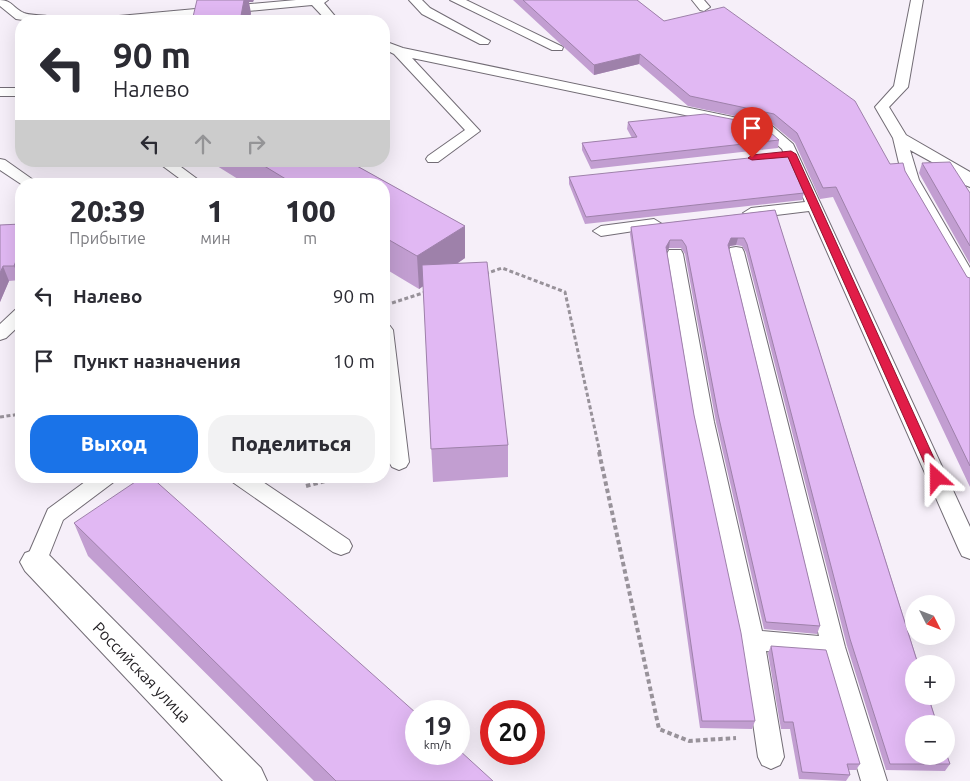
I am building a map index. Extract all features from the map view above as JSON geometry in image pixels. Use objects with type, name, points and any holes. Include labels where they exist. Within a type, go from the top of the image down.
[{"type":"street","name":"Российская улица","points":[[36,562],[248,781]]},
{"type":"lane","points":[[0,0],[19,15]]},
{"type":"lane","points":[[415,0],[426,11],[484,41]]},
{"type":"lane","points":[[456,0],[557,47]]},
{"type":"lane","points":[[917,0],[901,87],[882,107],[900,138],[911,180],[970,283]]},
{"type":"lane","points":[[198,15],[319,1],[329,15]]},
{"type":"lane","points":[[281,15],[282,6]]},
{"type":"lane","points":[[390,47],[399,51],[766,128],[788,147],[970,550]]},
{"type":"lane","points":[[399,51],[473,131],[433,159]]},
{"type":"lane","points":[[0,92],[15,92]]},
{"type":"lane","points":[[900,138],[964,174],[970,182]]},
{"type":"lane","points":[[772,156],[791,154]]},
{"type":"lane","points":[[0,163],[23,178]]},
{"type":"lane","points":[[172,167],[188,178]]},
{"type":"lane","points":[[737,215],[814,206]]},
{"type":"lane","points":[[601,231],[669,223]]},
{"type":"lane","points":[[736,252],[833,647],[874,781]]},
{"type":"lane","points":[[675,254],[704,422],[753,640],[770,747]]},
{"type":"lane","points":[[0,334],[15,320]]},
{"type":"lane","points":[[390,383],[399,462]]},
{"type":"lane","points":[[36,562],[55,515],[81,483]]},
{"type":"lane","points":[[55,515],[98,483]]},
{"type":"lane","points":[[248,483],[341,546]]},
{"type":"lane","points":[[753,640],[833,647]]},
{"type":"path","points":[[484,274],[502,268],[564,292],[660,729],[689,741],[770,747]]},
{"type":"path","points":[[390,304],[429,291]]},
{"type":"path","points":[[0,417],[15,415]]},
{"type":"building","points":[[197,0],[244,0],[241,15],[193,15]]},
{"type":"building","points":[[523,0],[637,0],[664,21],[724,7],[855,101],[890,164],[903,163],[905,171],[967,277],[970,278],[970,466],[836,187],[823,188],[797,133],[774,114],[690,96],[640,54],[594,65]]},
{"type":"building","points":[[705,114],[762,125],[779,140],[591,161],[582,143],[637,137],[628,122]]},
{"type":"building","points":[[787,154],[804,193],[586,217],[569,177]]},
{"type":"building","points":[[950,162],[970,193],[970,246],[922,163]]},
{"type":"building","points":[[266,167],[359,167],[379,178],[284,178]]},
{"type":"building","points":[[390,184],[465,226],[417,256],[390,240]]},
{"type":"building","points":[[775,210],[905,623],[905,645],[912,645],[915,655],[905,655],[905,705],[931,705],[934,715],[905,715],[905,764],[890,764],[850,639],[744,238],[731,238],[728,245],[820,626],[766,622],[718,414],[686,246],[682,240],[670,240],[666,247],[694,415],[741,633],[755,721],[702,721],[631,227]]},
{"type":"building","points":[[15,224],[15,263],[14,266],[3,266],[0,273],[0,225]]},
{"type":"building","points":[[487,262],[508,445],[431,449],[422,265]]},
{"type":"building","points":[[134,483],[158,483],[405,703],[405,765],[470,765],[470,760],[493,781],[336,781],[74,523]]},
{"type":"building","points":[[771,646],[826,650],[860,764],[847,764],[850,775],[802,772],[793,722],[784,722]]},
{"type":"route","points":[[752,158],[791,154],[937,478]]}]
